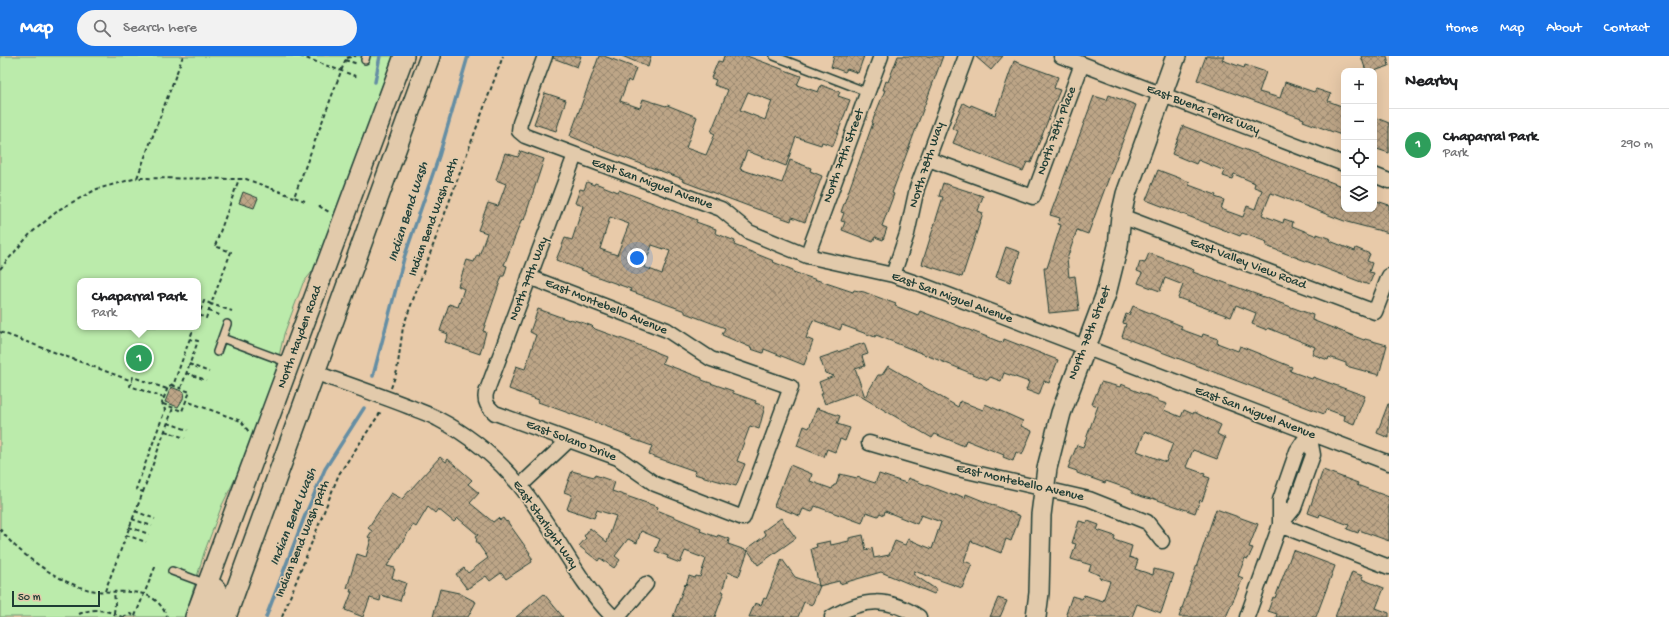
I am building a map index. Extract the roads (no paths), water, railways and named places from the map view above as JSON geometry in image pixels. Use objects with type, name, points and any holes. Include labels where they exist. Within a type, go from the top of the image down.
[{"type":"main road","name":"North Hayden Road","points":[[195,617],[404,56]]},
{"type":"main road","name":"North Hayden Road","points":[[226,617],[430,56]]},
{"type":"main road","name":"North 78th Street","points":[[1036,617],[1039,593],[1039,550],[1047,468],[1061,413],[1106,294],[1112,274],[1126,194],[1176,56]]},
{"type":"main road","points":[[208,585],[215,588],[219,594],[211,617]]},
{"type":"street","name":"East San Miguel Avenue","points":[[545,56],[520,123],[520,131],[525,136],[721,209],[749,232],[807,256],[893,275],[922,285],[1389,463]]},
{"type":"street","name":"North 79th Street","points":[[807,256],[881,56]]},
{"type":"street","name":"North 78th Way","points":[[893,275],[906,234],[917,188],[966,56]]},
{"type":"street","name":"East Buena Terra Way","points":[[1061,56],[1341,163]]},
{"type":"street","name":"North 78th Place","points":[[928,158],[1033,197],[1082,64]]},
{"type":"street","name":"North 79th Way","points":[[486,404],[486,393],[576,155]]},
{"type":"street","points":[[1376,176],[1389,181]]},
{"type":"street","name":"East Valley View Road","points":[[1121,216],[1375,312],[1389,276]]},
{"type":"street","name":"East Montebello Avenue","points":[[530,277],[667,330],[711,359],[792,388],[743,518]]},
{"type":"street","name":"East Starlight Way","points":[[316,373],[387,398],[438,419],[478,445],[520,486],[553,532],[588,588],[601,605],[613,617]]},
{"type":"street","name":"East Solano Drive","points":[[486,404],[495,412],[618,458],[655,484],[743,518]]},
{"type":"street","points":[[1246,617],[1280,525],[1294,508],[1313,455],[1309,433]]},
{"type":"street","points":[[520,486],[569,440]]},
{"type":"street","name":"East Montebello Avenue","points":[[869,443],[958,469],[1089,499],[1147,522],[1162,540]]},
{"type":"street","points":[[1280,525],[1389,567]]},
{"type":"street","points":[[618,617],[646,584]]},
{"type":"street","points":[[832,617],[848,608],[865,603],[885,602],[905,608],[919,617]]},
{"type":"lane","points":[[774,56],[867,92]]},
{"type":"lane","points":[[217,352],[227,324]]},
{"type":"lane","points":[[222,338],[290,363]]},
{"type":"lane","points":[[172,571],[208,585]]},
{"type":"waterway","points":[[375,82],[380,56]]},
{"type":"waterway","name":"Indian Bend Wash","points":[[373,376],[404,258],[439,156],[468,56]]},
{"type":"waterway","name":"Indian Bend Wash","points":[[266,617],[304,518],[325,469],[364,408]]},
{"type":"place","name":"Chaparral Park","points":[[139,358]]}]
